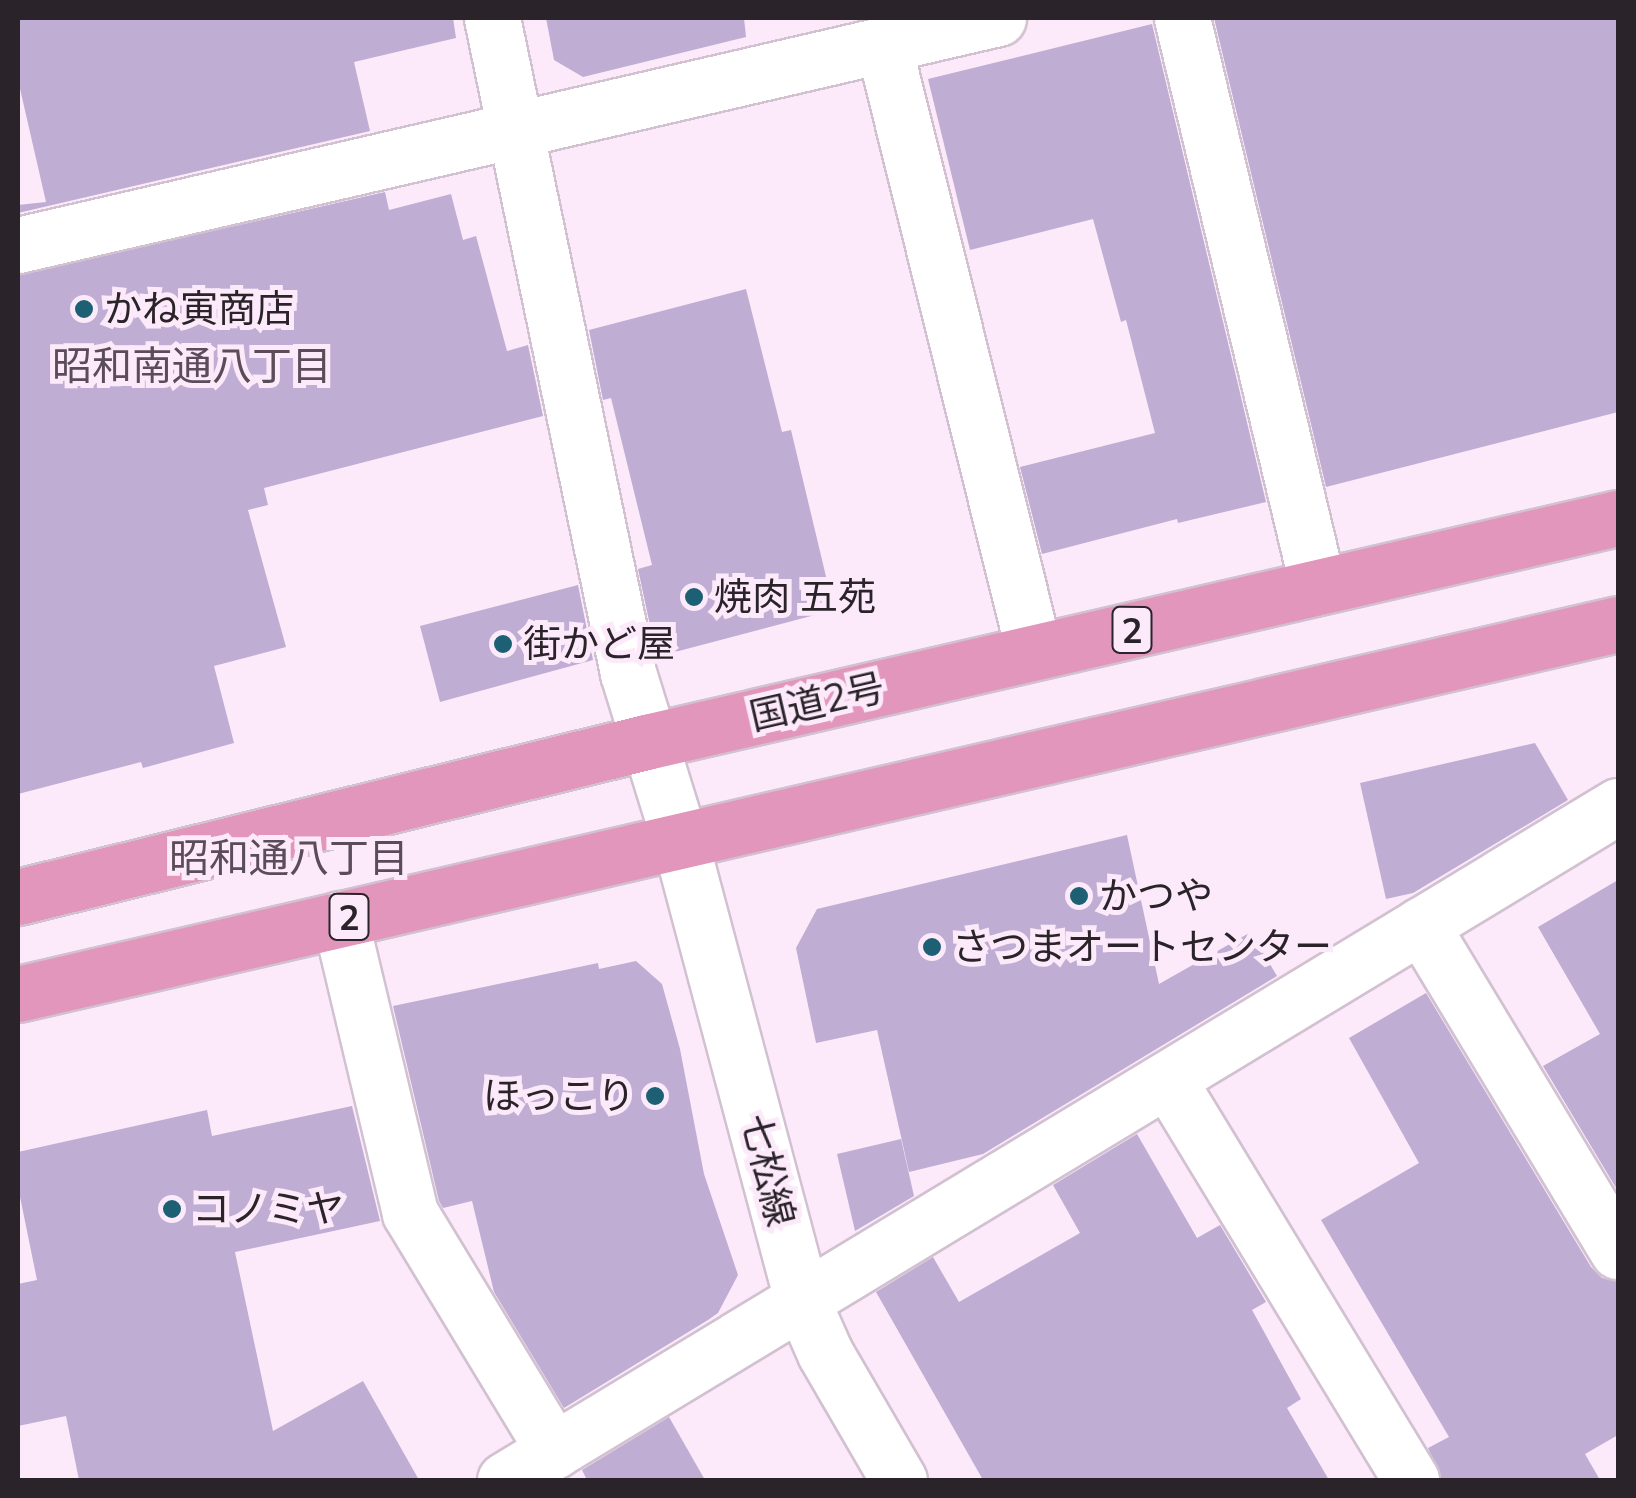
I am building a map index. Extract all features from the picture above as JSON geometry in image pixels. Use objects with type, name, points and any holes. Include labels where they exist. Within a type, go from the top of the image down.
[{"type":"highway","name":"国道2号","points":[[18,897],[646,742],[1618,518]]},
{"type":"highway","name":"2","points":[[18,994],[1618,624]]},
{"type":"street","name":"七松線","points":[[492,18],[590,499],[646,742],[680,841],[802,1301],[825,1353],[899,1480]]},
{"type":"street","points":[[18,245],[998,18]]},
{"type":"street","points":[[1182,18],[1318,587]]},
{"type":"street","points":[[883,44],[1034,652]]},
{"type":"street","points":[[504,1480],[1618,806]]},
{"type":"street","points":[[340,919],[410,1212],[554,1451]]},
{"type":"street","points":[[1422,925],[1618,1251]]},
{"type":"street","points":[[1168,1080],[1411,1480]]},
{"type":"building","points":[[18,18],[453,18],[456,38],[354,62],[370,131],[18,213],[18,205],[46,202],[18,80]]},
{"type":"building","points":[[546,18],[744,18],[746,37],[583,77],[554,60]]},
{"type":"building","points":[[1214,18],[1618,18],[1618,412],[1326,487]]},
{"type":"building","points":[[1152,24],[1266,502],[1178,523],[1177,519],[1042,554],[1020,467],[1155,433],[1126,320],[1121,322],[1093,219],[970,250],[928,79]]},
{"type":"building","points":[[385,192],[389,210],[451,194],[463,240],[476,236],[507,351],[528,345],[543,416],[264,488],[268,505],[248,510],[286,647],[214,666],[234,743],[143,768],[141,762],[18,794],[18,275]]},
{"type":"building","points":[[746,289],[782,432],[791,430],[834,610],[675,652],[671,639],[654,644],[638,569],[652,565],[611,398],[603,400],[589,330]]},
{"type":"building","name":"街かど屋","points":[[578,585],[593,660],[440,702],[420,626]]},
{"type":"building","points":[[1535,743],[1568,800],[1413,893],[1386,899],[1360,783]]},
{"type":"building","points":[[1127,835],[1159,984],[1251,932],[1277,976],[983,1154],[909,1172],[877,1030],[816,1043],[796,948],[817,909]]},
{"type":"building","points":[[1618,880],[1618,1191],[1543,1066],[1600,1034],[1538,927]]},
{"type":"building","points":[[636,961],[662,984],[680,1049],[704,1174],[738,1275],[718,1313],[564,1408],[494,1292],[472,1201],[443,1208],[439,1201],[393,1006],[598,963],[599,969]]},
{"type":"building","points":[[1426,993],[1591,1267],[1602,1278],[1618,1282],[1618,1435],[1585,1454],[1600,1480],[1442,1480],[1428,1448],[1449,1437],[1321,1220],[1419,1163],[1349,1038]]},
{"type":"building","points":[[352,1106],[380,1221],[235,1252],[273,1431],[363,1381],[419,1480],[79,1480],[66,1416],[18,1426],[18,1284],[37,1280],[18,1187],[18,1152],[207,1110],[212,1136]]},
{"type":"building","points":[[1137,1134],[1197,1238],[1220,1225],[1266,1302],[1252,1310],[1301,1399],[1287,1408],[1329,1480],[983,1480],[876,1292],[933,1257],[959,1302],[1080,1233],[1053,1185]]},
{"type":"building","points":[[901,1139],[914,1196],[855,1231],[837,1154]]},
{"type":"building","points":[[669,1417],[705,1480],[587,1480],[582,1470]]},
{"type":"place","name":"かね寅商店","points":[[84,309]]},
{"type":"place","name":"焼肉 五苑","points":[[694,597]]},
{"type":"place","name":"街かど屋","points":[[503,644]]},
{"type":"place","name":"かつや","points":[[1079,896]]},
{"type":"place","name":"さつまオートセンター","points":[[932,947]]},
{"type":"place","name":"ほっこり","points":[[655,1096]]},
{"type":"place","name":"コノミヤ","points":[[172,1209]]},
{"type":"district","name":"昭和南通八丁目","points":[[192,365]]},
{"type":"district","name":"昭和通八丁目","points":[[289,857]]}]
